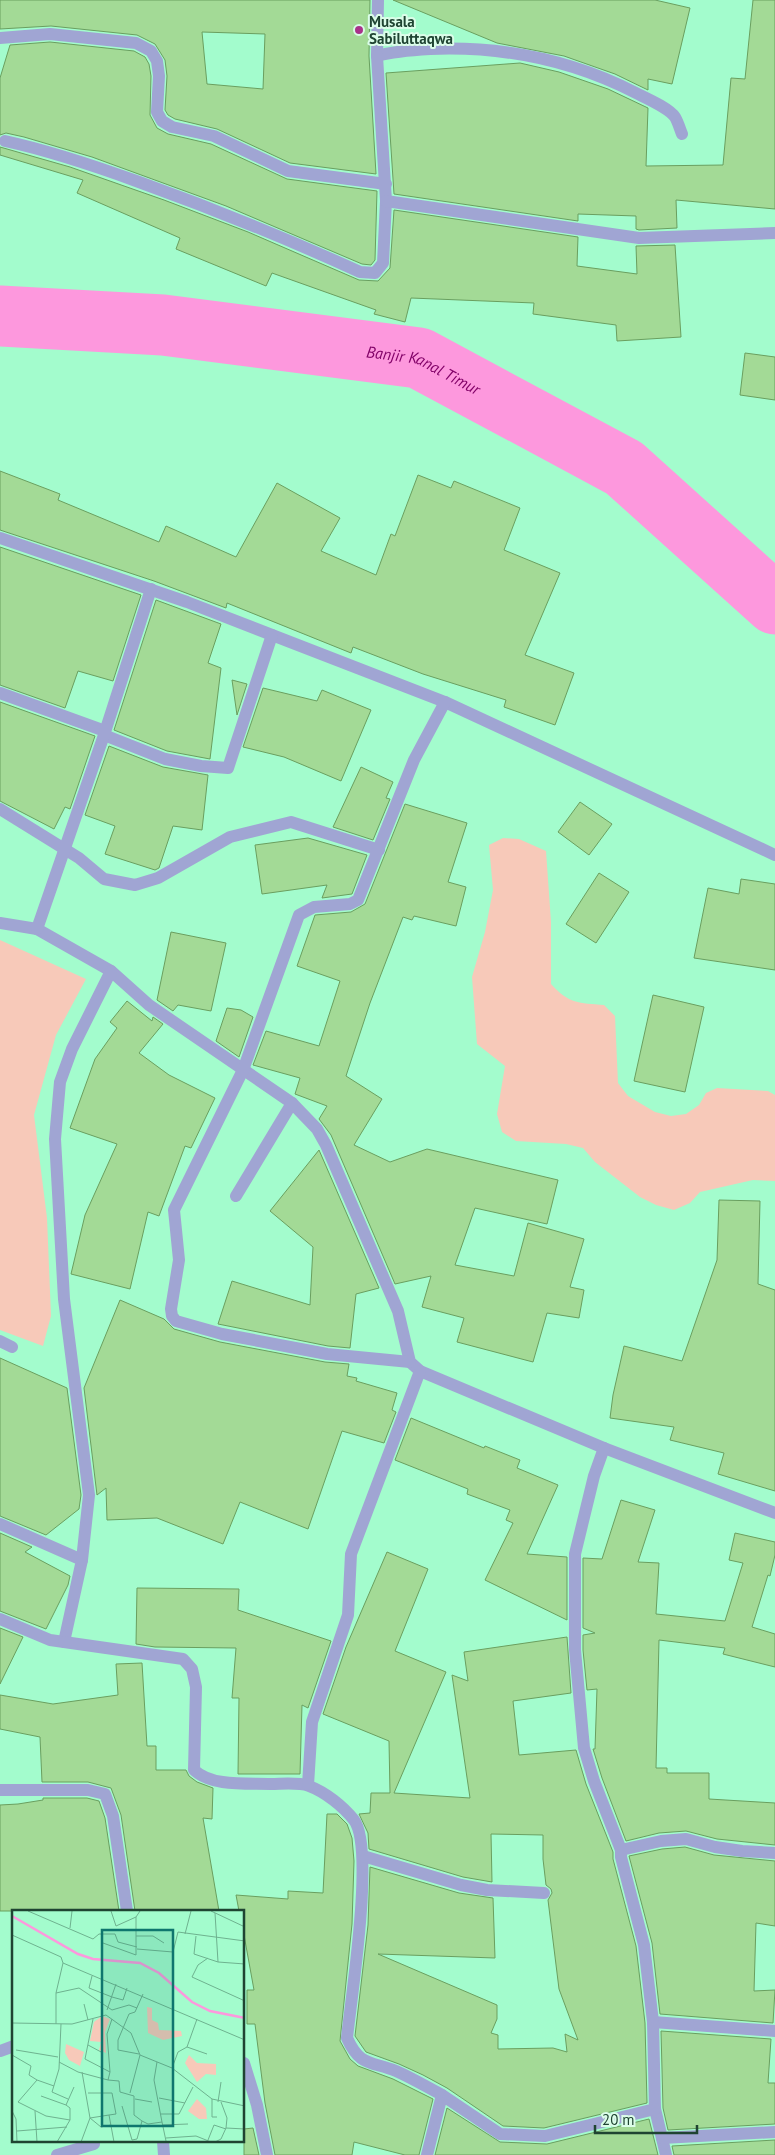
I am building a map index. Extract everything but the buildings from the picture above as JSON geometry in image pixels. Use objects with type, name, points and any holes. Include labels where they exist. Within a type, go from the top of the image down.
[{"type":"street","points":[[5,141],[43,149],[165,191],[279,235],[360,272],[375,273],[383,263],[386,201],[377,56],[378,0]]},
{"type":"street","points":[[0,38],[50,34],[136,43],[151,51],[157,61],[159,76],[157,112],[162,121],[172,127],[214,136],[288,171],[386,184]]},
{"type":"street","points":[[377,56],[395,51],[491,50],[559,62],[595,73],[652,101],[674,116],[682,134]]},
{"type":"street","points":[[386,201],[639,238],[775,233]]},
{"type":"street","points":[[0,538],[151,589],[445,702],[775,855]]},
{"type":"street","points":[[37,929],[105,733],[151,589]]},
{"type":"street","points":[[0,693],[105,733],[165,759],[201,766],[228,768],[272,635]]},
{"type":"street","points":[[410,1362],[327,1354],[222,1334],[178,1322],[174,1318],[171,1308],[179,1260],[174,1210],[243,1070],[299,915],[314,907],[350,904],[358,900],[414,760],[445,702]]},
{"type":"street","points":[[0,809],[79,858],[104,879],[135,884],[158,878],[230,837],[291,822],[379,850]]},
{"type":"street","points":[[0,923],[37,929],[111,971],[149,1005],[292,1103],[317,1129],[333,1161],[398,1311],[410,1362],[420,1371],[604,1448],[774,1510]]},
{"type":"street","points":[[64,1642],[82,1560],[89,1495],[64,1299],[55,1139],[60,1082],[72,1049],[111,971]]},
{"type":"street","points":[[236,1196],[292,1103]]},
{"type":"street","points":[[308,1785],[312,1722],[348,1615],[351,1554],[420,1371]]},
{"type":"street","points":[[604,1448],[594,1476],[575,1554],[575,1650],[584,1748],[594,1781],[621,1850],[621,1857],[644,1945],[653,2022],[655,2109],[666,2155]]},
{"type":"street","points":[[0,1524],[82,1560]]},
{"type":"street","points":[[0,1619],[50,1640],[183,1660],[192,1669],[196,1687],[194,1770],[200,1775],[216,1780],[240,1783],[308,1785],[336,1802],[355,1822],[363,1856],[360,1924],[347,2038],[353,2052],[368,2063],[395,2071],[442,2094],[500,2134],[545,2136],[655,2109]]},
{"type":"street","points":[[0,1790],[88,1790],[105,1794],[113,1816],[127,1910]]},
{"type":"street","points":[[621,1850],[661,1841],[686,1839],[742,1852],[775,1853]]},
{"type":"street","points":[[363,1856],[461,1885],[496,1891],[544,1893]]},
{"type":"street","points":[[653,2022],[775,2032]]},
{"type":"street","points":[[0,2051],[12,2047]]},
{"type":"street","points":[[245,2066],[257,2105],[267,2155]]},
{"type":"street","points":[[427,2155],[442,2094]]},
{"type":"street","points":[[662,2138],[775,2132]]},
{"type":"street","points":[[164,2142],[164,2155]]},
{"type":"street","points":[[57,2155],[94,2147]]},
{"type":"shaded area","points":[[503,838],[519,839],[546,851],[551,922],[551,984],[557,991],[569,999],[581,1003],[604,1005],[615,1016],[618,1083],[628,1096],[655,1112],[671,1116],[686,1114],[699,1105],[706,1093],[717,1088],[768,1091],[775,1095],[775,1181],[753,1180],[700,1192],[690,1203],[674,1210],[656,1205],[640,1197],[595,1162],[583,1148],[566,1144],[516,1141],[502,1132],[497,1114],[505,1066],[477,1044],[472,977],[485,932],[493,890],[489,845]]},
{"type":"shaded area","points":[[0,940],[86,979],[56,1035],[34,1115],[47,1218],[51,1316],[43,1346],[0,1330]]},
{"type":"waterway","name":"Banjir Kanal Timur","points":[[0,316],[163,325],[419,358],[624,468],[775,604]]},
{"type":"place","name":"Musala Sabiluttaqwa","points":[[359,30]]}]
